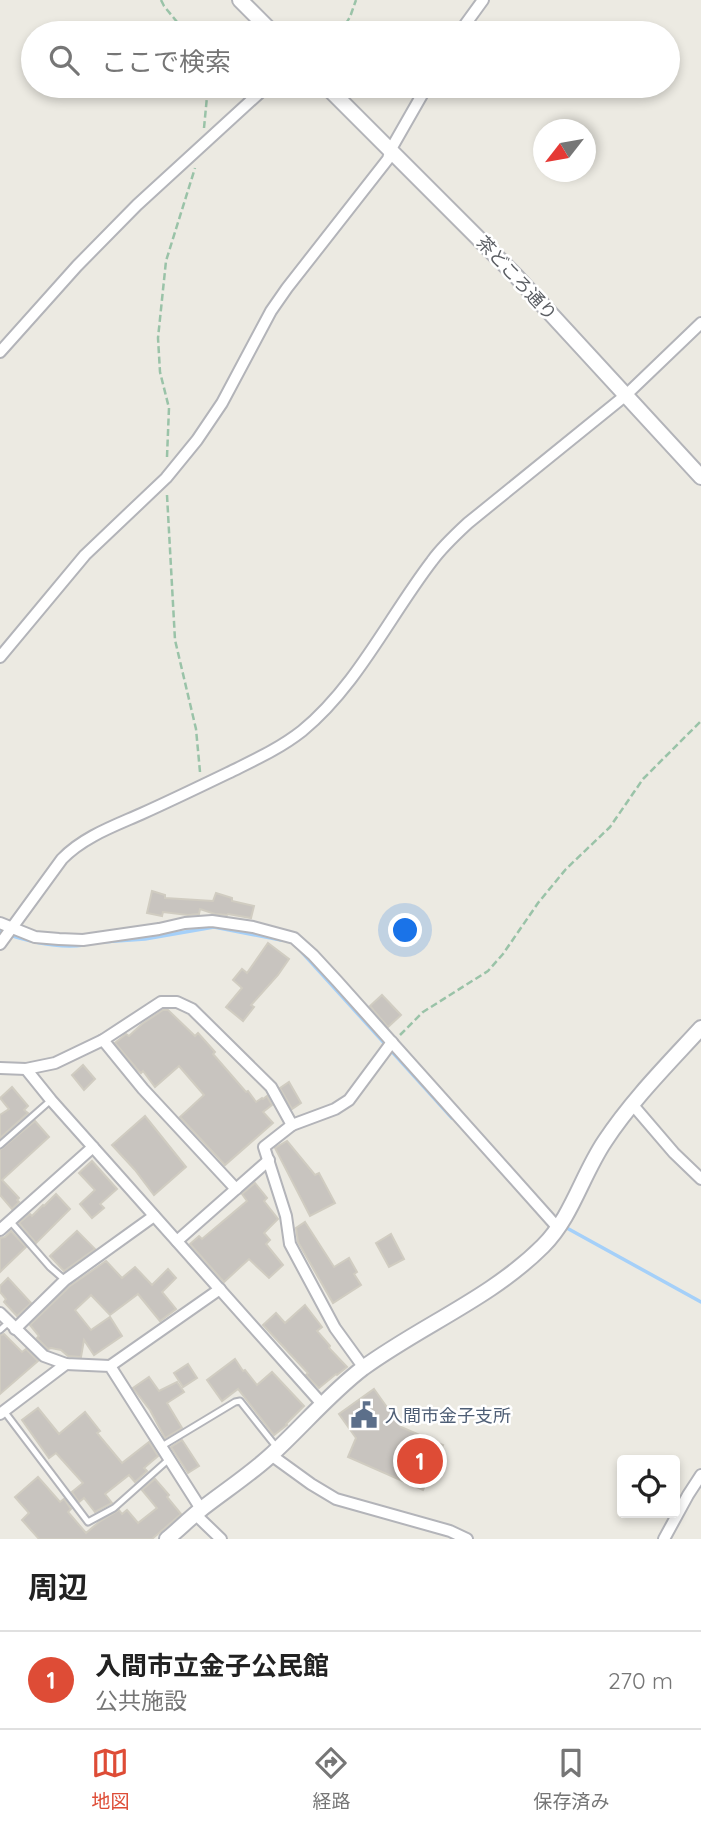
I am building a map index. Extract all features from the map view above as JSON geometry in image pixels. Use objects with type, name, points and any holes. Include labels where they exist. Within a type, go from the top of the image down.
[{"type":"street","points":[[240,0],[261,21]]},
{"type":"street","points":[[468,21],[483,0]]},
{"type":"street","points":[[0,352],[77,266],[137,205],[254,98]]},
{"type":"street","name":"茶どころ通り","points":[[338,98],[516,276],[701,477]]},
{"type":"street","points":[[0,657],[85,555],[166,478],[210,423],[271,311],[388,159],[420,98]]},
{"type":"street","points":[[0,944],[71,850],[115,826],[263,757],[304,729],[342,690],[412,588],[451,539],[626,395],[701,323]]},
{"type":"street","points":[[0,923],[35,937],[59,939],[83,940],[212,921],[274,931],[293,938],[313,955],[558,1228]]},
{"type":"street","points":[[0,1068],[26,1069],[55,1063],[103,1040],[161,1002],[177,1002],[192,1009],[271,1087],[292,1125]]},
{"type":"street","points":[[167,1539],[274,1452],[363,1368],[508,1277],[539,1250],[558,1228],[604,1142],[632,1104],[701,1028]]},
{"type":"street","points":[[103,1040],[143,1089],[236,1189]]},
{"type":"street","points":[[363,1368],[335,1328],[290,1244],[285,1216],[264,1147],[292,1125],[335,1109],[349,1100],[392,1042]]},
{"type":"street","points":[[26,1069],[322,1404]]},
{"type":"street","points":[[632,1104],[674,1153],[701,1179]]},
{"type":"street","points":[[0,1230],[93,1147]]},
{"type":"street","points":[[177,1241],[269,1160]]},
{"type":"street","points":[[8,1327],[65,1280],[154,1216]]},
{"type":"street","points":[[0,1313],[8,1327],[44,1356],[66,1364],[110,1366],[220,1289]]},
{"type":"street","points":[[2,1413],[66,1364]]},
{"type":"street","points":[[110,1366],[169,1459],[198,1512],[221,1539]]},
{"type":"street","points":[[274,1452],[311,1484],[337,1499],[446,1535],[467,1539]]},
{"type":"street","points":[[664,1539],[701,1475]]},
{"type":"lane","points":[[0,1145],[51,1100]]},
{"type":"lane","points":[[10,1221],[50,1267],[65,1280]]},
{"type":"lane","points":[[161,1447],[234,1402],[240,1401],[274,1452]]},
{"type":"lane","points":[[2,1413],[88,1522],[114,1508],[169,1459]]},
{"type":"path","points":[[161,0],[176,21]]},
{"type":"path","points":[[348,21],[356,0]]},
{"type":"path","points":[[201,787],[196,729],[175,640],[166,478],[169,408],[160,372],[158,338],[166,261],[202,145],[207,98]]},
{"type":"path","points":[[392,1042],[423,1012],[488,971],[503,954],[538,902],[566,869],[610,827],[643,779],[701,721]]},
{"type":"building","points":[[152,891],[165,895],[165,898],[213,901],[216,893],[232,898],[232,901],[254,906],[251,918],[215,914],[200,909],[199,914],[163,912],[162,916],[147,913]]},
{"type":"building","points":[[268,943],[289,959],[251,1005],[254,1007],[243,1021],[226,1007],[242,988],[233,980],[242,969],[247,973]]},
{"type":"building","points":[[382,995],[401,1015],[388,1027],[370,1006]]},
{"type":"building","points":[[163,1010],[168,1010],[195,1036],[198,1033],[256,1102],[267,1096],[272,1105],[263,1112],[273,1123],[225,1165],[180,1117],[204,1095],[179,1066],[155,1087],[115,1043],[126,1034],[129,1036]]},
{"type":"building","points":[[83,1065],[95,1079],[84,1090],[72,1075]]},
{"type":"building","points":[[289,1082],[301,1103],[292,1109],[280,1088]]},
{"type":"building","points":[[12,1087],[28,1106],[24,1110],[28,1113],[0,1138],[0,1115],[9,1109],[0,1098]]},
{"type":"building","points":[[145,1116],[186,1167],[154,1195],[112,1145]]},
{"type":"building","points":[[35,1121],[49,1137],[2,1180],[19,1198],[19,1202],[12,1209],[0,1195],[0,1150]]},
{"type":"building","points":[[287,1141],[315,1175],[319,1173],[335,1203],[310,1216],[275,1148]]},
{"type":"building","points":[[92,1161],[117,1189],[100,1204],[104,1208],[92,1218],[80,1204],[95,1190],[79,1173]]},
{"type":"building","points":[[255,1183],[267,1198],[264,1201],[278,1219],[264,1233],[270,1240],[266,1244],[283,1265],[269,1278],[249,1259],[224,1282],[190,1244],[199,1236],[202,1239],[247,1201],[242,1194]]},
{"type":"building","points":[[56,1194],[70,1209],[36,1243],[19,1223],[30,1214],[32,1216]]},
{"type":"building","points":[[305,1222],[334,1267],[349,1258],[357,1272],[354,1274],[361,1285],[333,1303],[298,1242],[296,1228]]},
{"type":"building","points":[[11,1231],[26,1247],[0,1272],[0,1238]]},
{"type":"building","points":[[77,1231],[95,1249],[64,1271],[50,1256]]},
{"type":"building","points":[[391,1234],[404,1259],[389,1267],[376,1243]]},
{"type":"building","points":[[106,1261],[122,1278],[135,1267],[152,1285],[168,1269],[176,1278],[162,1292],[176,1309],[160,1321],[138,1294],[110,1315],[91,1295],[75,1310],[91,1330],[110,1317],[122,1336],[94,1355],[84,1340],[81,1357],[48,1349],[37,1338],[39,1336],[30,1325],[70,1286]]},
{"type":"building","points":[[8,1278],[31,1303],[17,1316],[4,1302],[6,1299],[0,1292],[0,1286]]},
{"type":"building","points":[[305,1305],[322,1327],[317,1331],[347,1367],[319,1388],[263,1325],[276,1313],[285,1323]]},
{"type":"building","points":[[4,1334],[22,1352],[26,1349],[38,1361],[0,1394],[0,1335]]},
{"type":"building","points":[[235,1359],[257,1385],[272,1372],[304,1406],[274,1435],[238,1389],[222,1401],[207,1380]]},
{"type":"building","points":[[188,1364],[197,1378],[183,1387],[174,1373]]},
{"type":"building","points":[[149,1377],[159,1391],[177,1382],[184,1392],[167,1403],[182,1428],[165,1438],[150,1410],[133,1388]]},
{"type":"building","points":[[374,1389],[401,1427],[443,1445],[423,1490],[348,1457],[356,1438],[339,1414]]},
{"type":"building","points":[[38,1408],[59,1434],[85,1412],[100,1431],[97,1433],[122,1463],[149,1442],[158,1456],[144,1468],[147,1471],[135,1482],[129,1475],[105,1494],[112,1503],[95,1512],[84,1498],[79,1502],[72,1492],[83,1483],[56,1453],[49,1458],[22,1420]]},
{"type":"building","points":[[182,1440],[199,1466],[188,1473],[171,1447]]},
{"type":"building","points":[[38,1477],[60,1502],[64,1499],[71,1509],[68,1512],[86,1533],[119,1510],[122,1514],[127,1510],[138,1523],[157,1508],[142,1490],[155,1479],[181,1514],[152,1539],[39,1539],[22,1520],[29,1513],[15,1497]]},
{"type":"waterway","points":[[102,942],[145,939],[214,927],[281,940]]},
{"type":"waterway","points":[[0,932],[41,943],[84,945]]},
{"type":"waterway","points":[[300,950],[452,1118]]},
{"type":"waterway","points":[[565,1227],[701,1302]]},
{"type":"place","name":"入間市金子支所","points":[[364,1415]]},
{"type":"place","name":"入間市立金子公民館","points":[[420,1461]]}]
